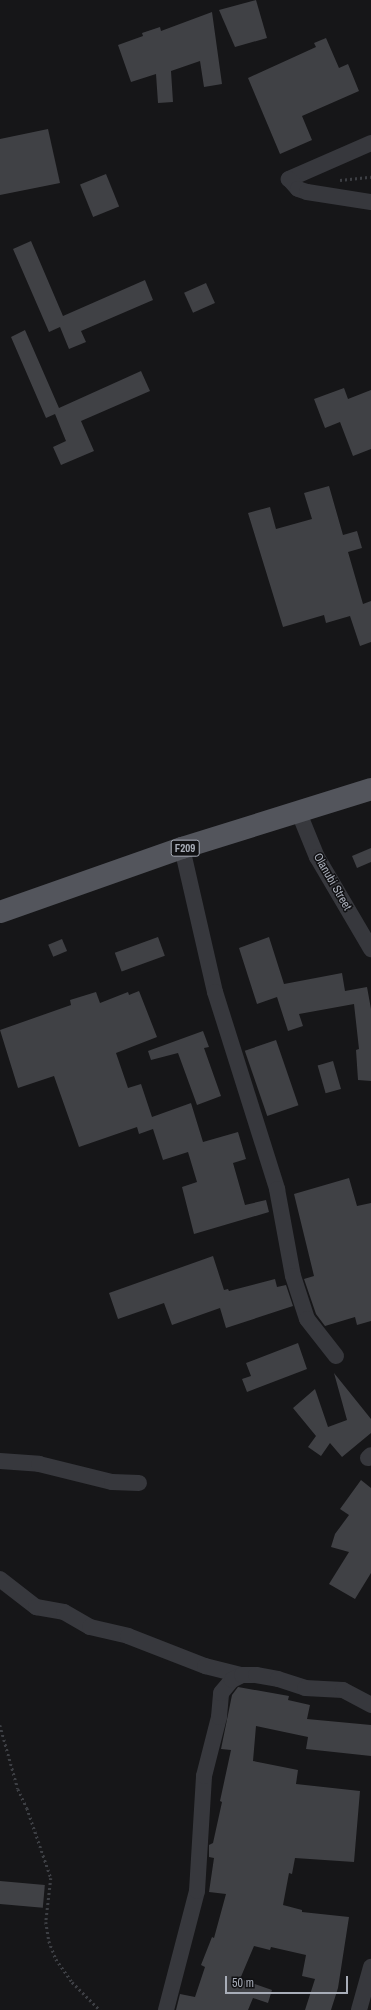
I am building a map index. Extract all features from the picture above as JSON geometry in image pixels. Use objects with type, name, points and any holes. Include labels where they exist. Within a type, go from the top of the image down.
[{"type":"main road","name":"F209","points":[[0,912],[182,848],[371,789]]},
{"type":"street","points":[[370,146],[289,179],[298,188],[307,192],[371,202]]},
{"type":"street","name":"Olanubi Street","points":[[298,813],[317,857],[371,949]]},
{"type":"street","points":[[182,848],[216,992],[277,1189],[293,1276],[307,1319],[336,1356]]},
{"type":"street","points":[[0,1461],[39,1464],[112,1482],[139,1483]]},
{"type":"street","points":[[0,1579],[36,1606],[64,1612],[90,1627],[128,1636],[205,1666],[242,1674],[278,1679],[305,1688],[343,1690],[371,1704]]},
{"type":"street","points":[[0,1596],[28,1600]]},
{"type":"street","points":[[166,2010],[197,1891],[204,1776],[219,1717],[221,1693],[232,1680],[242,1674]]},
{"type":"street","points":[[359,2010],[371,1967]]},
{"type":"path","points":[[0,1725],[18,1789],[27,1808],[51,1878],[46,1922],[49,1941],[56,1959],[72,1982],[100,2010]]},
{"type":"building","points":[[256,0],[267,38],[235,47],[219,10]]},
{"type":"building","points":[[212,12],[222,84],[204,87],[200,61],[171,71],[173,102],[158,103],[156,74],[131,82],[118,45],[143,36],[142,33],[160,27],[161,31]]},
{"type":"building","points":[[326,38],[339,68],[348,64],[359,91],[302,116],[312,140],[280,154],[248,78],[316,47],[314,43]]},
{"type":"building","points":[[48,129],[60,183],[0,195],[0,139]]},
{"type":"building","points":[[106,174],[119,206],[93,217],[80,184]]},
{"type":"building","points":[[31,241],[63,316],[145,280],[153,300],[81,331],[86,342],[69,349],[60,327],[49,332],[13,249]]},
{"type":"building","points":[[206,283],[215,303],[193,313],[184,293]]},
{"type":"building","points":[[25,330],[59,408],[141,371],[150,391],[81,421],[94,451],[61,465],[53,447],[66,441],[55,414],[46,418],[11,337]]},
{"type":"building","points":[[344,388],[348,399],[371,390],[371,449],[353,456],[340,422],[325,428],[314,399]]},
{"type":"building","points":[[329,486],[343,535],[357,531],[362,548],[348,552],[363,604],[371,601],[371,642],[360,646],[350,616],[326,623],[324,615],[283,627],[248,513],[270,507],[276,529],[312,519],[304,493]]},
{"type":"building","points":[[371,848],[371,862],[357,868],[352,856]]},
{"type":"building","points":[[158,937],[165,956],[122,972],[115,953]]},
{"type":"building","points":[[269,937],[284,984],[342,973],[345,991],[367,987],[371,1009],[371,1081],[358,1080],[356,1050],[359,1049],[354,1004],[299,1014],[303,1026],[288,1031],[277,997],[257,1004],[239,948]]},
{"type":"building","points":[[62,939],[67,951],[53,957],[48,945]]},
{"type":"building","points":[[139,991],[157,1037],[116,1053],[128,1088],[141,1084],[152,1117],[191,1103],[203,1142],[238,1132],[246,1159],[233,1163],[245,1205],[266,1200],[269,1212],[194,1234],[182,1187],[197,1182],[188,1152],[163,1160],[153,1129],[139,1134],[137,1127],[79,1147],[54,1076],[18,1088],[0,1030],[71,1005],[70,1000],[96,992],[100,1003],[128,992],[129,995]]},
{"type":"building","points":[[203,1031],[209,1047],[204,1048],[221,1096],[197,1105],[178,1053],[151,1060],[148,1051]]},
{"type":"building","points":[[276,1040],[298,1105],[267,1116],[245,1051]]},
{"type":"building","points":[[333,1061],[341,1089],[326,1093],[318,1065]]},
{"type":"building","points":[[349,1178],[357,1206],[371,1203],[371,1321],[357,1325],[355,1317],[325,1326],[316,1314],[304,1279],[314,1276],[294,1194]]},
{"type":"building","points":[[213,1256],[224,1290],[228,1289],[229,1291],[275,1279],[277,1287],[286,1285],[293,1306],[226,1328],[220,1308],[172,1325],[164,1303],[118,1319],[109,1293]]},
{"type":"building","points":[[298,1343],[307,1369],[247,1392],[242,1379],[251,1376],[246,1363]]},
{"type":"building","points":[[334,1373],[371,1419],[371,1433],[342,1457],[330,1443],[321,1456],[308,1447],[316,1436],[293,1408],[315,1389],[328,1427],[347,1420]]},
{"type":"building","points":[[361,1480],[371,1488],[371,1573],[355,1599],[329,1584],[349,1552],[331,1547],[335,1534],[349,1515],[340,1509]]},
{"type":"building","points":[[238,1687],[289,1696],[288,1700],[310,1705],[307,1719],[371,1725],[371,1756],[306,1749],[308,1737],[256,1726],[253,1761],[298,1770],[296,1784],[360,1791],[354,1862],[295,1858],[292,1874],[289,1873],[283,1905],[302,1910],[302,1912],[349,1917],[338,1988],[331,2010],[305,2010],[315,1979],[302,1976],[306,1955],[271,1947],[270,1950],[254,1946],[240,1979],[272,1990],[268,2003],[253,1998],[248,2010],[176,2010],[180,1994],[195,1997],[205,1967],[201,1965],[212,1937],[214,1938],[226,1894],[209,1892],[214,1858],[209,1857],[209,1845],[213,1843],[231,1750],[221,1749],[232,1695]]},
{"type":"building","points":[[0,1881],[45,1885],[43,1908],[0,1904]]}]
